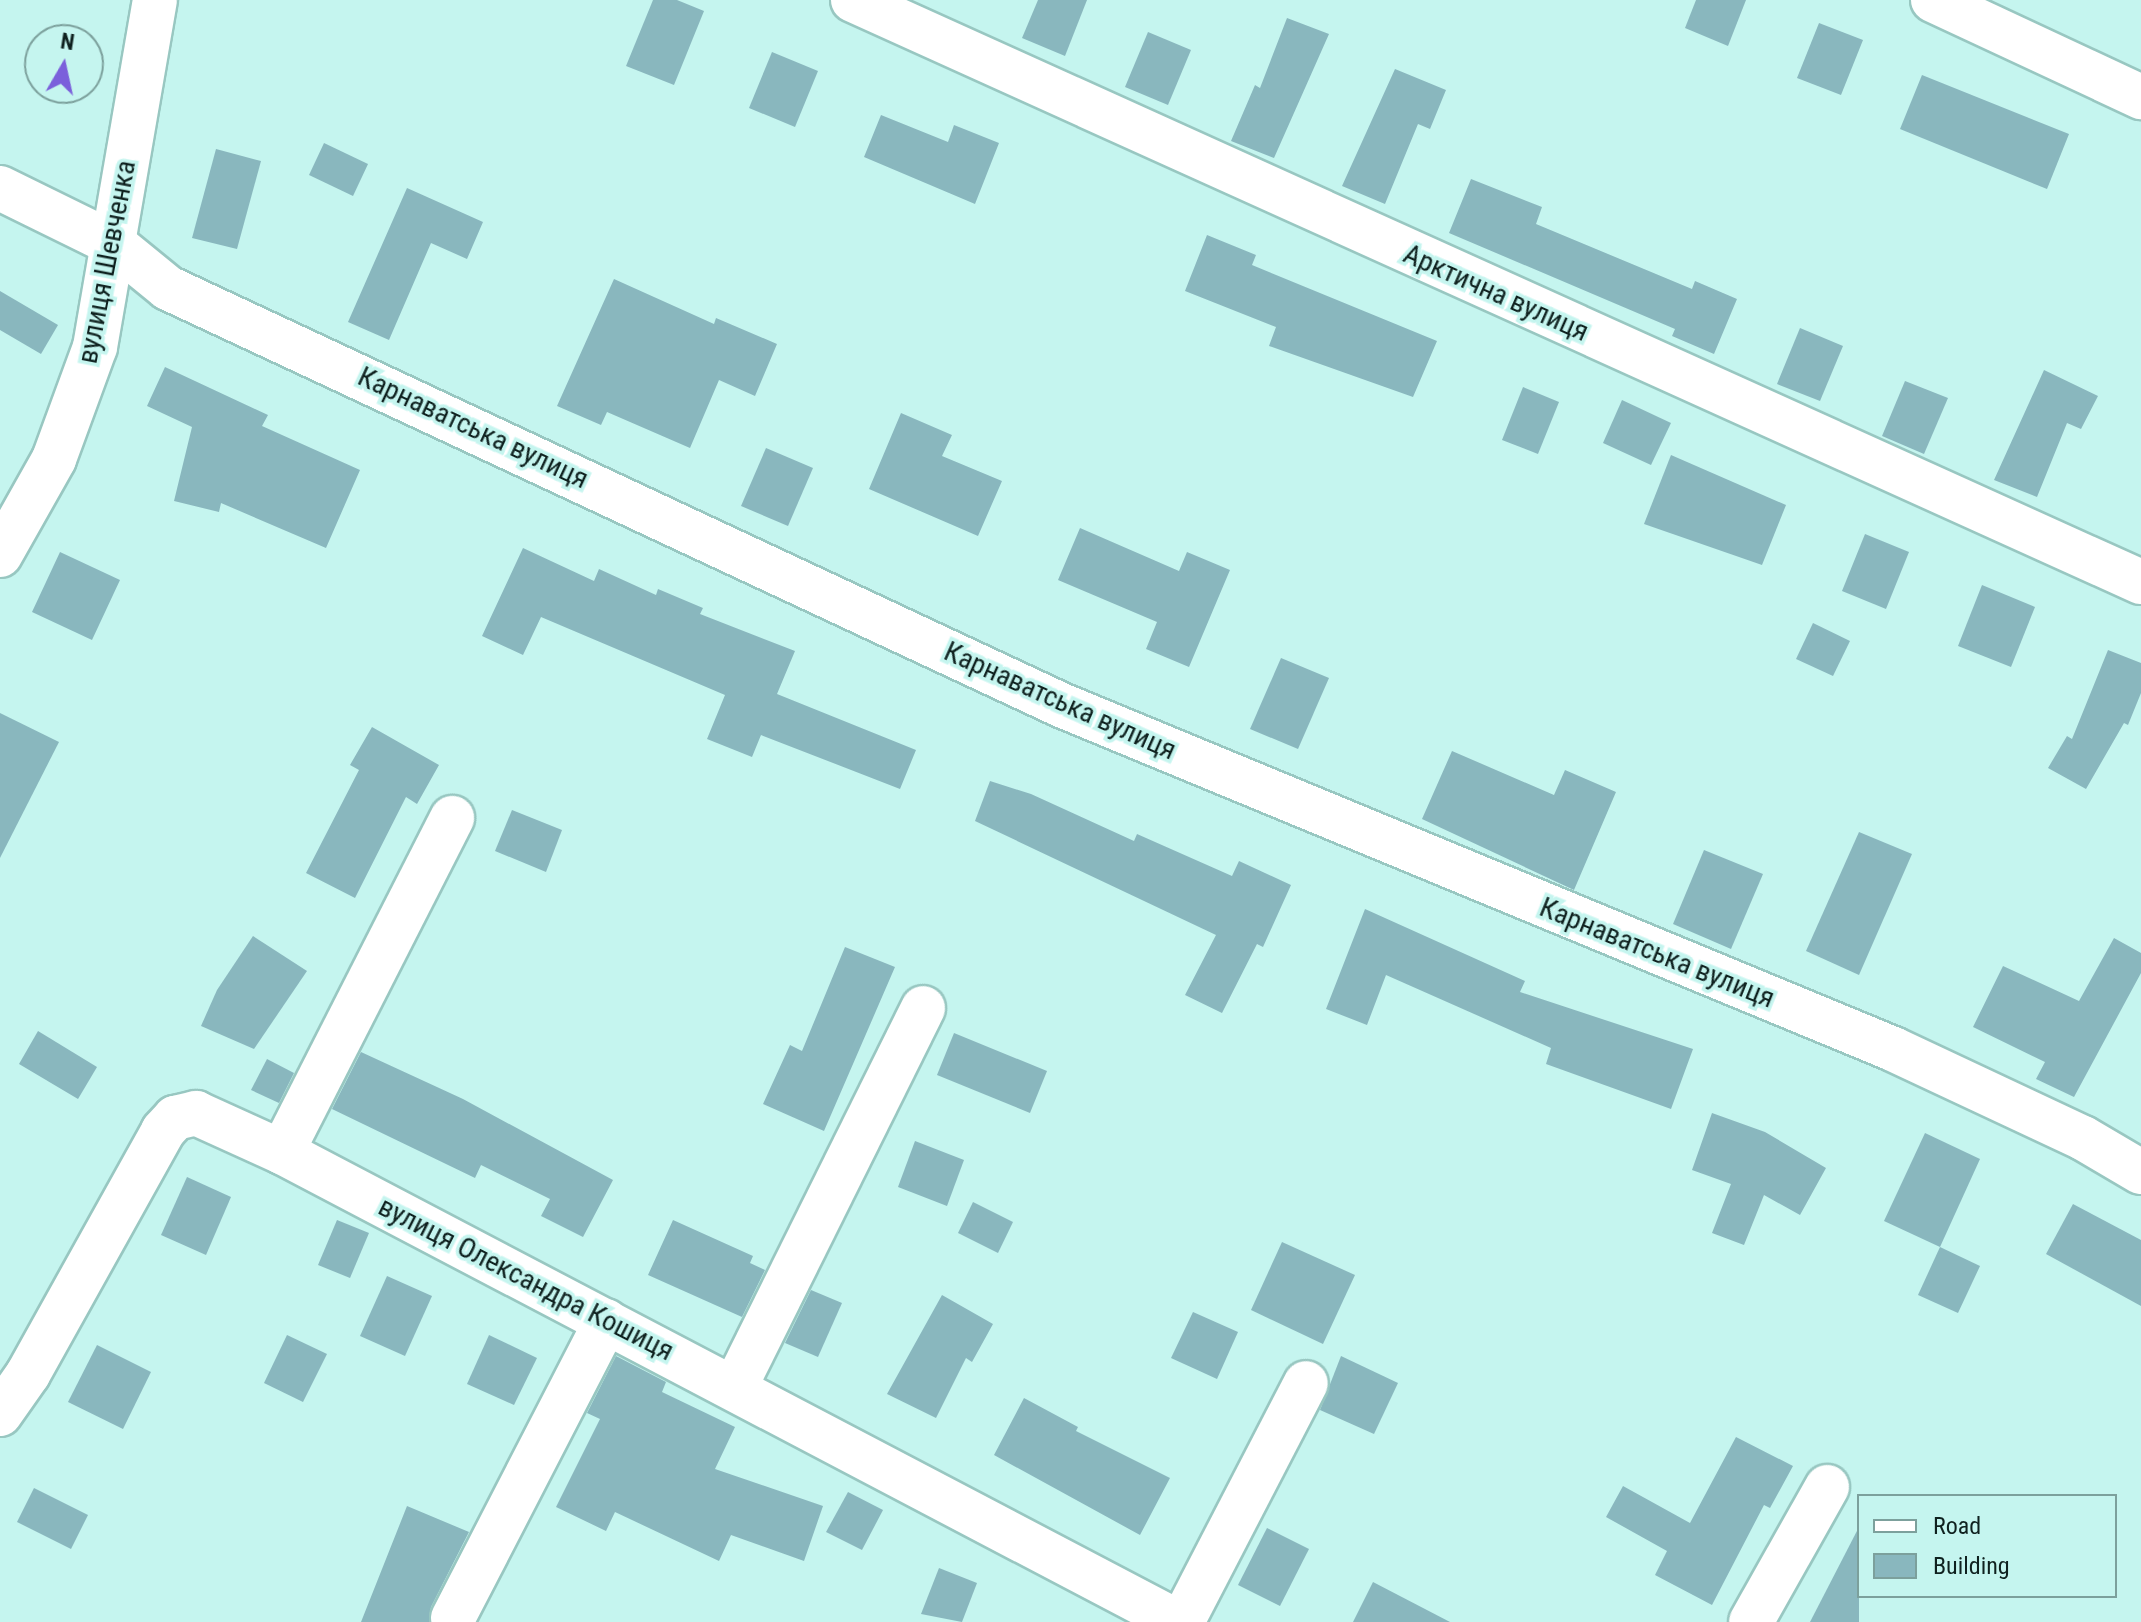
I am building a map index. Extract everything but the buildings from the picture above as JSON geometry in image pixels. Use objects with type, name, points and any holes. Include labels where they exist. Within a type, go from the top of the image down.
[{"type":"street","name":"вулиця Шевченка","points":[[0,555],[54,459],[90,361],[114,244],[155,0]]},
{"type":"street","name":"Арктична вулиця","points":[[853,0],[2141,582]]},
{"type":"street","points":[[1933,0],[2141,97]]},
{"type":"street","name":"Карнаватська вулиця","points":[[0,188],[114,244],[168,288],[1061,705],[1893,1049],[2083,1138],[2141,1172]]},
{"type":"street","points":[[282,1152],[452,818]]},
{"type":"street","points":[[735,1387],[923,1008]]},
{"type":"street","name":"вулиця Олександра Кошиця","points":[[0,1414],[175,1118],[196,1113],[215,1118],[282,1152],[1180,1622]]},
{"type":"street","points":[[453,1618],[606,1321]]},
{"type":"street","points":[[1180,1622],[1306,1383]]},
{"type":"street","points":[[1751,1622],[1827,1487]]}]
